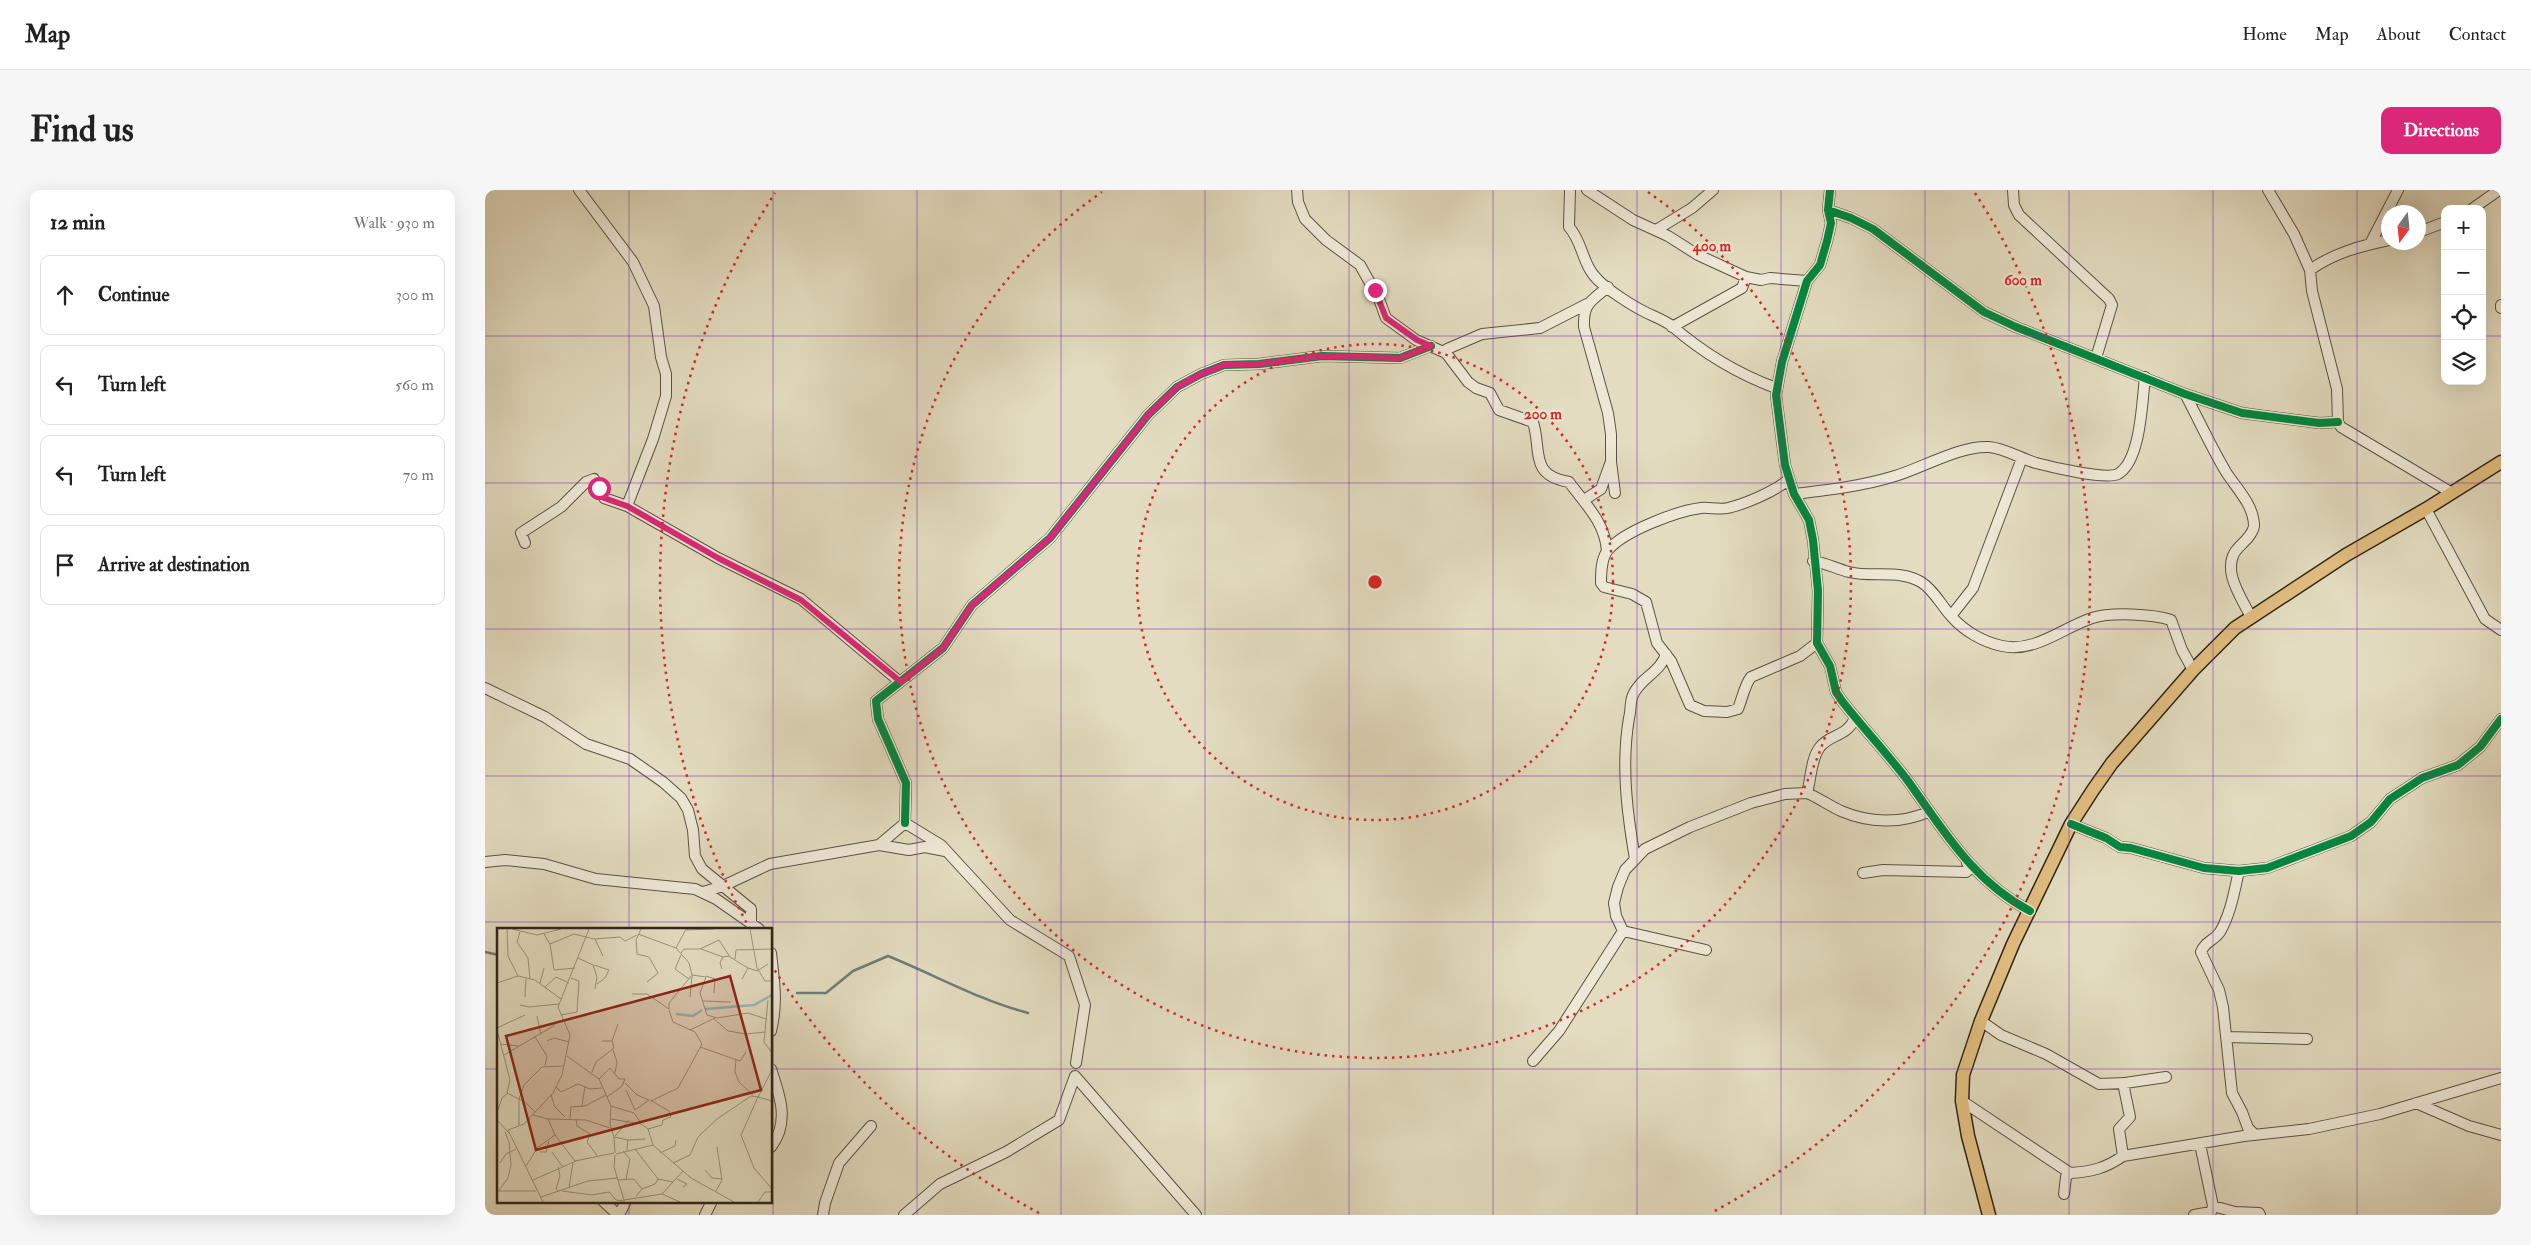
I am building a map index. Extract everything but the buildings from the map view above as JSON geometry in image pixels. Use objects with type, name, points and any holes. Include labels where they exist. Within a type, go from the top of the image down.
[{"type":"main road","points":[[1989,1215],[1968,1136],[1962,1101],[1963,1075],[1981,1021],[2071,824],[2112,763],[2193,670],[2235,628],[2346,555],[2426,509],[2501,462]]},
{"type":"street","points":[[579,190],[633,262],[654,306],[661,357],[666,374],[666,396],[653,439],[627,506]]},
{"type":"street","points":[[1297,190],[1298,202],[1305,219],[1326,240],[1360,265],[1379,298],[1386,318],[1417,340],[1446,352],[1468,382],[1476,388],[1490,393],[1499,410],[1533,422],[1537,455],[1542,466],[1554,480],[1569,482],[1584,500],[1596,516],[1606,536],[1607,551]]},
{"type":"street","points":[[1569,190],[1569,227],[1575,234],[1588,268],[1599,281],[1672,327],[1691,343],[1735,369],[1776,388]]},
{"type":"street","points":[[1587,190],[1633,220],[1656,230],[1698,255],[1746,277],[1761,280],[1770,278],[1807,281]]},
{"type":"street","points":[[1656,230],[1692,208],[1713,190]]},
{"type":"street","points":[[1831,190],[1828,210],[1831,223],[1827,241],[1820,265],[1807,281],[1776,388],[1780,438],[1789,479],[1794,494],[1809,520],[1818,591],[1817,643],[1830,666],[1835,692],[1888,757],[1971,868],[1966,872],[1883,870],[1863,873]]},
{"type":"street","points":[[2013,190],[2013,205],[2019,216],[2109,298],[2112,305],[2096,358]]},
{"type":"street","points":[[2268,190],[2294,234],[2310,270],[2312,291],[2337,389],[2338,422]]},
{"type":"street","points":[[2370,244],[2398,190]]},
{"type":"street","points":[[2477,205],[2498,190],[2501,194]]},
{"type":"street","points":[[1828,210],[1851,218],[1873,229],[1984,312],[2016,327],[2185,394],[2242,413],[2265,418],[2338,422],[2351,434],[2452,493]]},
{"type":"street","points":[[2426,229],[2441,224]]},
{"type":"street","points":[[2310,270],[2337,255],[2381,242]]},
{"type":"street","points":[[1672,327],[1742,288],[1746,277]]},
{"type":"street","points":[[1446,352],[1447,348],[1482,334],[1548,325],[1587,304],[1608,287]]},
{"type":"street","points":[[1587,304],[1583,312],[1584,327],[1608,413],[1615,492]]},
{"type":"street","points":[[879,845],[905,823],[907,783],[878,718],[876,701],[943,648],[972,605],[1050,538],[1148,415],[1177,387],[1201,374],[1224,365],[1259,364],[1322,356],[1400,358],[1431,346]]},
{"type":"street","points":[[1794,494],[1830,490],[1895,476],[1979,448],[1990,447],[2038,464],[2101,475],[2115,475],[2121,472],[2132,456],[2138,434],[2145,377]]},
{"type":"street","points":[[2185,394],[2226,472],[2249,508],[2254,526],[2249,538],[2236,550],[2232,559],[2231,579],[2251,617]]},
{"type":"street","points":[[1951,616],[1973,588],[2022,458]]},
{"type":"street","points":[[1584,500],[1601,489],[1611,462]]},
{"type":"street","points":[[525,543],[521,533],[540,518],[561,507],[586,482],[594,479],[604,498],[627,506],[718,558],[801,600],[901,682]]},
{"type":"street","points":[[1789,479],[1776,490],[1727,508],[1702,508],[1665,517],[1614,544],[1604,557],[1601,583],[1604,587],[1632,594],[1646,602],[1657,643],[1666,654],[1690,705],[1697,710],[1727,712],[1738,709],[1745,696],[1746,682],[1751,677],[1800,656],[1817,643]]},
{"type":"street","points":[[2426,509],[2485,619],[2501,630]]},
{"type":"street","points":[[1813,561],[1828,563],[1849,572],[1905,576],[1919,580],[1963,628],[1981,639],[2003,646],[2019,647],[2036,643],[2093,618],[2114,615],[2171,620],[2175,626],[2182,650],[2193,670]]},
{"type":"street","points":[[1635,859],[1627,809],[1625,742],[1633,696],[1640,685],[1664,662],[1666,654]]},
{"type":"street","points":[[485,688],[545,717],[586,744],[630,759],[663,782],[681,798],[688,810],[693,830],[695,856],[701,869],[751,909],[755,926]]},
{"type":"street","points":[[1807,793],[1818,749],[1823,743],[1851,728],[1855,718]]},
{"type":"street","points":[[2071,824],[2106,838],[2120,847],[2131,848],[2204,868],[2239,871],[2267,868],[2351,836],[2371,822],[2390,799],[2422,778],[2459,765],[2480,747],[2501,720]]},
{"type":"street","points":[[1623,931],[1616,916],[1614,903],[1625,870],[1645,850],[1690,827],[1771,798],[1807,793],[1841,811],[1882,820],[1913,819],[1928,812]]},
{"type":"street","points":[[905,823],[941,845],[1010,920],[1069,956],[1085,1005],[1077,1063]]},
{"type":"street","points":[[703,892],[723,886],[770,864],[879,845],[909,850],[925,847],[945,851]]},
{"type":"street","points":[[485,862],[505,860],[543,864],[596,878],[665,884],[695,889],[716,899],[755,926]]},
{"type":"street","points":[[1967,862],[1990,885],[2011,902],[2030,911]]},
{"type":"street","points":[[2239,871],[2226,920],[2219,934],[2203,945],[2201,952],[2219,990],[2223,1008],[2232,1093],[2243,1112],[2248,1128],[2255,1135]]},
{"type":"street","points":[[1623,931],[1706,950]]},
{"type":"street","points":[[1533,1061],[1559,1031],[1623,931]]},
{"type":"street","points":[[773,963],[777,986],[776,1013],[773,1023]]},
{"type":"street","points":[[1981,1021],[2001,1035],[2052,1057],[2099,1084],[2123,1083],[2166,1076]]},
{"type":"street","points":[[2226,1036],[2307,1039]]},
{"type":"street","points":[[773,1076],[783,1109],[779,1134],[773,1144]]},
{"type":"street","points":[[904,1215],[940,1184],[1006,1152],[1059,1120],[1075,1076],[1196,1215]]},
{"type":"street","points":[[1962,1101],[2070,1173],[2094,1171],[2110,1165],[2123,1156],[2255,1135],[2309,1129],[2380,1114],[2501,1078]]},
{"type":"street","points":[[2123,1083],[2130,1116],[2119,1128],[2123,1156]]},
{"type":"street","points":[[2416,1103],[2469,1126],[2501,1135]]},
{"type":"street","points":[[823,1215],[825,1203],[839,1162],[871,1126]]},
{"type":"street","points":[[2194,1215],[2211,1212],[2213,1206],[2200,1144]]},
{"type":"street","points":[[2064,1194],[2067,1178],[2070,1173]]},
{"type":"street","points":[[604,1202],[619,1215],[626,1202]]},
{"type":"street","points":[[705,1215],[712,1202]]},
{"type":"street","points":[[2213,1206],[2235,1212],[2259,1213],[2260,1215]]},
{"type":"waterway","points":[[485,952],[497,955]]},
{"type":"waterway","points":[[797,993],[826,993],[853,971],[888,956],[992,1001],[1028,1013]]},
{"type":"cycle path","points":[[1830,190],[1828,210],[1831,223],[1827,241],[1820,265],[1807,281],[1782,362],[1776,395],[1785,465],[1794,494],[1809,520],[1813,540],[1818,591],[1817,643],[1830,666],[1836,692],[1842,701],[1908,781],[1961,854],[1992,885],[2030,911]]},
{"type":"cycle path","points":[[1828,210],[1851,218],[1873,229],[1984,312],[2016,327],[2185,394],[2242,413],[2319,423],[2338,422]]},
{"type":"cycle path","points":[[905,823],[906,783],[878,719],[876,701],[943,648],[972,605],[1050,538],[1148,415],[1177,387],[1201,374],[1224,365],[1259,364],[1322,356],[1400,358],[1431,346]]},
{"type":"cycle path","points":[[2071,824],[2106,838],[2120,847],[2131,848],[2204,868],[2239,871],[2267,868],[2351,836],[2371,822],[2390,799],[2422,778],[2458,765],[2480,747],[2501,719]]},
{"type":"route","points":[[599,488],[604,498],[627,506],[718,558],[801,600],[901,682],[943,648],[972,605],[1050,538],[1135,434],[1148,415],[1177,387],[1201,374],[1224,365],[1259,364],[1322,356],[1400,358],[1431,346],[1417,340],[1386,318],[1375,290]]}]
